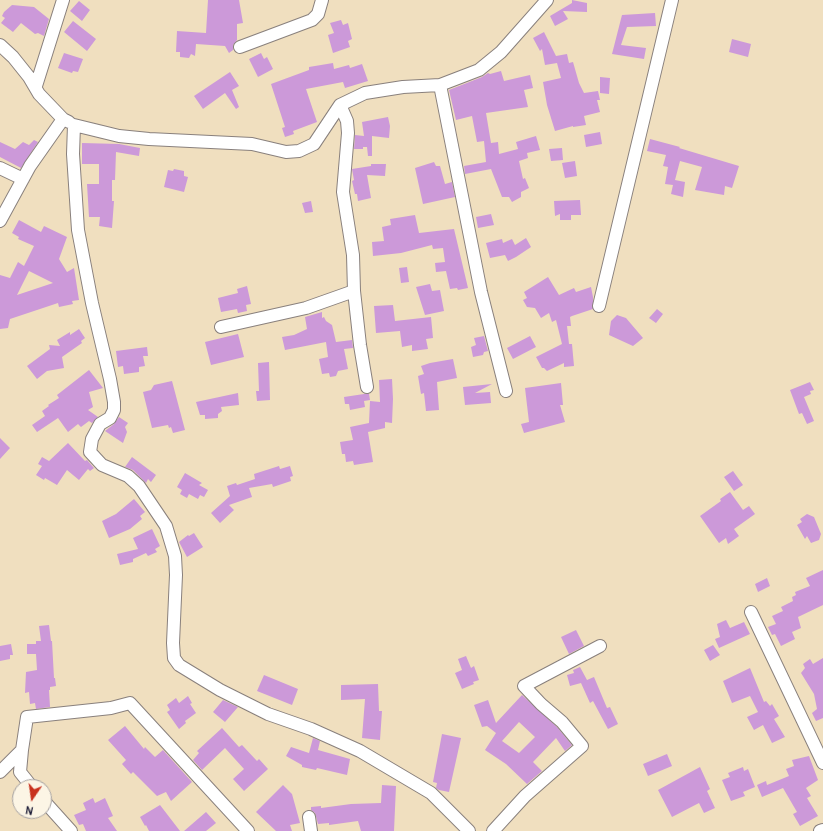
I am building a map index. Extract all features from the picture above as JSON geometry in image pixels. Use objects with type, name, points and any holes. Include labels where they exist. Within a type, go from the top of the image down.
[{"type":"street","points":[[36,86],[63,0]]},
{"type":"street","points":[[240,47],[312,20],[318,14],[322,0]]},
{"type":"street","points":[[0,45],[13,57],[36,86],[39,94],[63,119],[74,125],[119,136],[252,144],[286,152],[299,151],[314,144],[340,105],[365,93],[403,87],[440,85],[479,70],[501,52],[547,0]]},
{"type":"street","points":[[599,306],[672,0]]},
{"type":"street","points":[[440,85],[481,292],[506,391]]},
{"type":"street","points":[[340,105],[347,121],[348,133],[344,192],[353,255],[354,290],[360,345],[367,387]]},
{"type":"street","points":[[0,221],[30,166],[63,119]]},
{"type":"street","points":[[74,125],[73,154],[78,230],[92,303],[114,402],[114,410],[110,418],[100,424],[92,439],[90,452],[102,465],[128,476],[139,486],[166,526],[175,556],[176,582],[173,643],[174,658],[179,665],[220,690],[268,714],[311,730],[360,751],[430,793],[469,831]]},
{"type":"street","points":[[0,168],[24,179]]},
{"type":"street","points":[[221,326],[306,308],[354,290]]},
{"type":"street","points":[[751,612],[823,763]]},
{"type":"street","points":[[492,831],[525,796],[582,746],[562,722],[541,704],[524,686],[600,646]]},
{"type":"street","points":[[26,779],[20,772],[27,717],[111,708],[130,703],[248,831]]},
{"type":"street","points":[[0,772],[22,750]]},
{"type":"street","points":[[52,810],[71,831]]},
{"type":"street","points":[[309,818],[311,831]]},
{"type":"building","points":[[208,0],[239,0],[243,23],[237,24],[237,40],[233,45],[233,50],[229,53],[225,46],[196,44],[195,56],[191,54],[189,58],[180,57],[180,52],[176,52],[177,31],[206,33]]},
{"type":"building","points":[[572,0],[587,3],[587,12],[563,11],[568,19],[555,26],[550,16],[572,3]]},
{"type":"building","points":[[79,1],[90,10],[82,21],[70,11]]},
{"type":"building","points":[[12,5],[34,7],[49,19],[44,36],[38,33],[35,34],[21,23],[13,32],[1,23],[5,18],[2,16],[4,12]]},
{"type":"building","points":[[655,13],[656,26],[627,27],[621,45],[646,48],[644,59],[612,54],[622,15]]},
{"type":"building","points":[[341,20],[343,25],[348,23],[352,39],[348,41],[350,47],[333,53],[328,35],[334,33],[330,23]]},
{"type":"building","points":[[73,21],[96,39],[87,51],[64,32]]},
{"type":"building","points":[[544,32],[556,56],[567,54],[569,63],[573,62],[579,83],[584,93],[598,91],[600,100],[597,100],[600,112],[584,116],[586,125],[573,126],[555,131],[547,105],[543,82],[561,78],[557,63],[545,65],[542,49],[540,51],[533,38]]},
{"type":"building","points":[[732,39],[751,44],[748,57],[729,52]]},
{"type":"building","points":[[64,53],[83,59],[78,72],[73,71],[72,73],[58,68]]},
{"type":"building","points":[[261,53],[264,59],[267,57],[273,69],[258,77],[249,59]]},
{"type":"building","points":[[333,63],[334,69],[349,65],[350,68],[362,64],[368,81],[345,88],[343,82],[306,89],[317,122],[293,131],[294,134],[285,137],[282,128],[285,127],[271,84],[309,70],[309,67]]},
{"type":"building","points":[[501,71],[504,81],[530,75],[533,88],[524,90],[528,107],[486,113],[491,143],[498,142],[499,154],[518,149],[516,142],[536,136],[540,150],[527,153],[528,158],[519,161],[523,179],[525,178],[529,188],[521,192],[521,197],[512,202],[509,197],[502,197],[491,169],[465,174],[464,166],[486,162],[484,141],[477,142],[472,116],[456,120],[449,90],[482,77],[488,73],[490,74]]},
{"type":"building","points":[[230,72],[239,86],[232,90],[239,107],[236,109],[225,93],[203,109],[194,96]]},
{"type":"building","points":[[600,77],[610,78],[609,94],[600,93]]},
{"type":"building","points":[[388,117],[390,126],[389,138],[372,136],[372,156],[368,156],[367,147],[363,147],[363,149],[354,149],[355,135],[364,136],[362,122]]},
{"type":"building","points":[[600,132],[602,144],[586,147],[584,135]]},
{"type":"building","points":[[650,139],[739,166],[732,188],[725,186],[724,195],[695,190],[702,167],[680,161],[675,180],[685,182],[683,197],[671,194],[673,185],[665,184],[668,167],[663,166],[666,155],[647,151]]},
{"type":"building","points":[[34,140],[38,142],[21,168],[0,157],[0,142],[15,149],[23,142],[29,145]]},
{"type":"building","points":[[82,143],[119,144],[140,148],[139,156],[116,152],[115,180],[112,180],[112,201],[114,201],[112,228],[99,226],[100,217],[89,217],[87,184],[99,184],[99,164],[82,164]]},
{"type":"building","points":[[562,148],[563,160],[551,161],[549,149]]},
{"type":"building","points":[[575,161],[577,176],[565,178],[562,163]]},
{"type":"building","points":[[434,162],[436,166],[440,166],[445,184],[452,182],[455,197],[423,204],[415,168]]},
{"type":"building","points":[[371,164],[386,164],[385,176],[367,175],[371,198],[358,201],[352,181],[354,180],[352,169],[371,166]]},
{"type":"building","points":[[174,169],[184,171],[184,176],[188,177],[184,192],[164,187],[168,170],[173,171]]},
{"type":"building","points":[[580,200],[581,215],[571,215],[571,220],[560,220],[560,214],[555,216],[554,201]]},
{"type":"building","points":[[311,201],[313,212],[305,213],[302,203]]},
{"type":"building","points":[[491,214],[494,225],[478,228],[476,217]]},
{"type":"building","points":[[415,215],[419,233],[454,229],[468,288],[458,290],[457,288],[450,289],[446,271],[436,272],[435,263],[445,262],[443,248],[433,249],[432,245],[401,253],[373,256],[372,242],[384,241],[382,227],[391,225],[390,219]]},
{"type":"building","points":[[19,220],[41,232],[44,226],[67,237],[59,259],[67,272],[74,268],[79,300],[72,301],[73,304],[59,307],[58,303],[10,319],[8,328],[0,329],[0,275],[10,278],[18,262],[24,266],[34,246],[18,239],[19,237],[12,233]],"holes":[[[29,271],[53,283],[17,295]]]},
{"type":"building","points":[[526,238],[531,247],[516,257],[508,261],[505,255],[490,258],[486,243],[502,239],[503,243],[512,239],[515,245]]},
{"type":"building","points":[[407,267],[409,282],[401,283],[399,268]]},
{"type":"building","points":[[548,277],[559,295],[574,288],[576,292],[591,287],[593,309],[570,317],[571,326],[567,326],[569,344],[572,344],[574,366],[564,367],[564,363],[547,371],[542,368],[536,357],[562,344],[556,320],[552,322],[549,313],[541,318],[535,308],[527,307],[523,300],[527,298],[524,292]]},
{"type":"building","points":[[430,284],[432,291],[440,290],[444,311],[425,315],[416,287]]},
{"type":"building","points":[[247,286],[251,304],[246,305],[247,311],[238,313],[237,309],[221,312],[218,298],[238,293],[237,289]]},
{"type":"building","points":[[393,305],[395,321],[431,317],[433,338],[426,339],[428,349],[412,351],[412,345],[402,347],[400,331],[376,333],[374,306]]},
{"type":"building","points":[[657,309],[663,314],[656,323],[649,318]]},
{"type":"building","points":[[322,312],[322,318],[324,317],[326,321],[332,325],[336,342],[352,340],[353,348],[344,349],[348,369],[338,371],[336,376],[330,377],[329,373],[322,374],[319,359],[328,357],[326,342],[285,350],[282,337],[294,335],[307,329],[305,317]]},
{"type":"building","points":[[617,315],[626,318],[643,338],[633,346],[609,335],[611,321]]},
{"type":"building","points":[[79,329],[85,338],[81,341],[82,343],[62,357],[64,368],[47,371],[37,379],[27,366],[50,349],[49,345],[60,346],[57,340],[70,332],[70,335]]},
{"type":"building","points":[[238,334],[244,357],[211,365],[205,342]]},
{"type":"building","points":[[484,336],[488,351],[484,352],[483,355],[473,357],[471,347],[476,345],[474,338]]},
{"type":"building","points":[[530,336],[536,347],[513,359],[507,348]]},
{"type":"building","points":[[147,347],[148,356],[143,356],[145,366],[139,367],[139,372],[124,374],[123,366],[118,367],[116,351]]},
{"type":"building","points":[[453,359],[457,378],[437,382],[439,410],[426,411],[424,393],[421,394],[418,376],[424,374],[421,366]]},
{"type":"building","points":[[269,362],[270,400],[257,401],[256,391],[259,391],[258,363]]},
{"type":"building","points":[[89,370],[103,388],[89,392],[93,407],[88,410],[98,417],[92,423],[89,421],[81,427],[78,424],[68,432],[58,418],[37,432],[32,425],[45,416],[42,411],[59,398],[57,395]]},
{"type":"building","points":[[392,379],[392,423],[385,422],[385,428],[368,432],[373,462],[354,465],[353,461],[346,462],[345,454],[342,454],[340,442],[353,440],[350,427],[369,423],[370,401],[380,402],[379,380]]},
{"type":"building","points":[[172,381],[185,430],[173,433],[171,427],[169,428],[168,425],[152,428],[143,392],[151,390],[154,385]]},
{"type":"building","points":[[810,382],[814,390],[810,391],[811,394],[804,397],[814,421],[807,424],[802,413],[799,414],[790,390]]},
{"type":"building","points":[[561,383],[563,405],[560,405],[565,422],[524,433],[521,424],[529,422],[525,388]]},
{"type":"building","points":[[492,384],[475,393],[490,392],[491,403],[465,405],[463,387]]},
{"type":"building","points":[[238,393],[239,405],[221,407],[222,411],[218,414],[218,418],[205,419],[205,415],[200,415],[196,402]]},
{"type":"building","points":[[369,394],[370,400],[364,401],[365,407],[350,410],[349,404],[345,404],[344,397]]},
{"type":"building","points":[[119,417],[128,423],[125,427],[127,432],[123,443],[105,431],[114,424]]},
{"type":"building","points":[[0,438],[10,448],[0,459]]},
{"type":"building","points":[[68,443],[94,468],[90,471],[88,469],[79,480],[67,470],[57,485],[36,475],[42,466],[38,464],[42,457],[49,461]]},
{"type":"building","points":[[132,457],[156,475],[151,482],[148,479],[146,483],[133,470],[125,467]]},
{"type":"building","points":[[279,466],[280,469],[290,466],[293,476],[290,477],[291,481],[273,487],[272,484],[249,488],[252,497],[229,505],[234,510],[220,523],[211,513],[230,496],[227,486],[236,483],[237,485],[255,479],[254,474]]},
{"type":"building","points":[[733,471],[743,485],[734,491],[724,477]]},
{"type":"building","points":[[185,473],[202,483],[199,485],[208,490],[204,497],[200,495],[198,499],[189,494],[187,498],[180,494],[182,490],[177,487]]},
{"type":"building","points":[[730,492],[743,510],[749,506],[755,514],[734,529],[739,536],[728,544],[726,538],[719,543],[700,516],[721,501],[720,499]]},
{"type":"building","points":[[134,499],[145,512],[140,516],[142,519],[130,529],[109,538],[102,521],[116,514]]},
{"type":"building","points":[[807,514],[814,517],[821,534],[819,540],[811,543],[807,536],[805,539],[797,525],[802,522],[800,519]]},
{"type":"building","points":[[152,529],[160,546],[155,549],[157,552],[148,556],[146,553],[133,559],[133,562],[120,565],[117,554],[138,549],[133,538]]},
{"type":"building","points":[[194,533],[203,547],[187,557],[179,542],[188,535],[189,536]]},
{"type":"building","points":[[823,570],[823,605],[798,617],[801,628],[792,632],[795,639],[781,646],[775,634],[772,635],[768,627],[776,624],[772,616],[783,611],[781,607],[793,601],[792,597],[796,595],[795,592],[810,586],[806,578]]},
{"type":"building","points":[[767,578],[770,586],[758,592],[755,584]]},
{"type":"building","points":[[726,620],[730,628],[744,622],[750,634],[719,648],[715,639],[720,637],[717,624]]},
{"type":"building","points":[[49,625],[56,686],[50,687],[49,690],[50,707],[36,709],[35,703],[30,704],[29,692],[25,693],[26,672],[37,670],[36,654],[27,654],[27,644],[36,644],[36,641],[41,641],[39,626]]},
{"type":"building","points":[[576,630],[584,646],[569,654],[561,637]]},
{"type":"building","points":[[11,644],[13,655],[10,655],[10,659],[0,661],[0,646]]},
{"type":"building","points":[[713,645],[720,655],[710,661],[704,650]]},
{"type":"building","points":[[466,656],[471,668],[474,666],[479,680],[462,689],[455,673],[462,670],[458,659]]},
{"type":"building","points":[[823,658],[823,718],[816,721],[812,713],[817,709],[814,694],[801,673],[805,668],[803,664],[810,659],[813,664]]},
{"type":"building","points":[[580,667],[587,680],[594,677],[607,708],[610,707],[618,724],[608,729],[593,701],[590,703],[581,683],[570,686],[567,675],[574,673],[573,670]]},
{"type":"building","points":[[750,668],[764,702],[766,701],[770,706],[772,704],[779,716],[774,719],[785,737],[772,743],[763,725],[754,730],[747,717],[758,712],[750,696],[732,703],[723,681]]},
{"type":"building","points":[[264,675],[298,689],[292,705],[257,691]]},
{"type":"building","points":[[378,684],[379,711],[382,711],[380,740],[362,738],[365,699],[341,700],[341,685]]},
{"type":"building","points":[[522,695],[557,727],[572,745],[565,751],[556,738],[533,762],[542,771],[527,784],[506,764],[485,750],[496,733],[487,726],[482,727],[474,705],[488,700],[496,723]],"holes":[[[519,722],[535,737],[519,753],[502,741]]]},
{"type":"building","points":[[188,696],[192,703],[190,704],[196,713],[185,721],[186,723],[179,729],[167,712],[170,710],[167,705],[176,698],[179,703]]},
{"type":"building","points":[[223,700],[238,707],[225,722],[213,712]]},
{"type":"building","points":[[125,726],[144,749],[145,747],[155,757],[163,750],[192,782],[171,801],[166,792],[157,796],[133,772],[131,774],[122,764],[126,760],[108,740]]},
{"type":"building","points":[[222,728],[239,747],[242,745],[257,761],[259,759],[268,769],[244,791],[233,779],[244,769],[225,748],[202,770],[193,760],[199,753],[197,751]]},
{"type":"building","points":[[442,734],[461,738],[449,792],[439,790],[436,788],[437,783],[433,782]]},
{"type":"building","points":[[313,738],[320,741],[318,750],[350,759],[347,775],[317,768],[316,770],[302,767],[302,765],[286,756],[291,747],[309,753]]},
{"type":"building","points":[[667,754],[672,766],[648,776],[643,764]]},
{"type":"building","points":[[809,756],[818,780],[806,788],[811,796],[807,798],[818,816],[800,826],[793,814],[797,812],[783,788],[762,797],[757,785],[766,781],[767,785],[789,776],[786,769],[794,766],[792,760]]},
{"type":"building","points":[[700,767],[710,789],[707,791],[715,808],[704,813],[699,803],[672,817],[658,790]]},
{"type":"building","points":[[743,767],[744,771],[748,769],[755,787],[743,792],[745,796],[731,801],[722,780],[730,777],[728,773]]},
{"type":"building","points":[[283,785],[292,794],[300,823],[290,825],[292,831],[276,831],[256,812]]},
{"type":"building","points":[[382,785],[396,786],[394,831],[361,831],[358,821],[329,825],[329,823],[318,824],[315,813],[311,810],[311,807],[321,806],[321,808],[351,804],[381,803]]},
{"type":"building","points":[[93,798],[95,803],[105,798],[113,816],[108,818],[117,831],[86,831],[83,824],[79,825],[74,815],[86,810],[83,803]]},
{"type":"building","points":[[160,805],[180,831],[149,831],[146,825],[145,826],[140,817]]},
{"type":"building","points":[[206,812],[216,823],[206,831],[184,831]]}]
